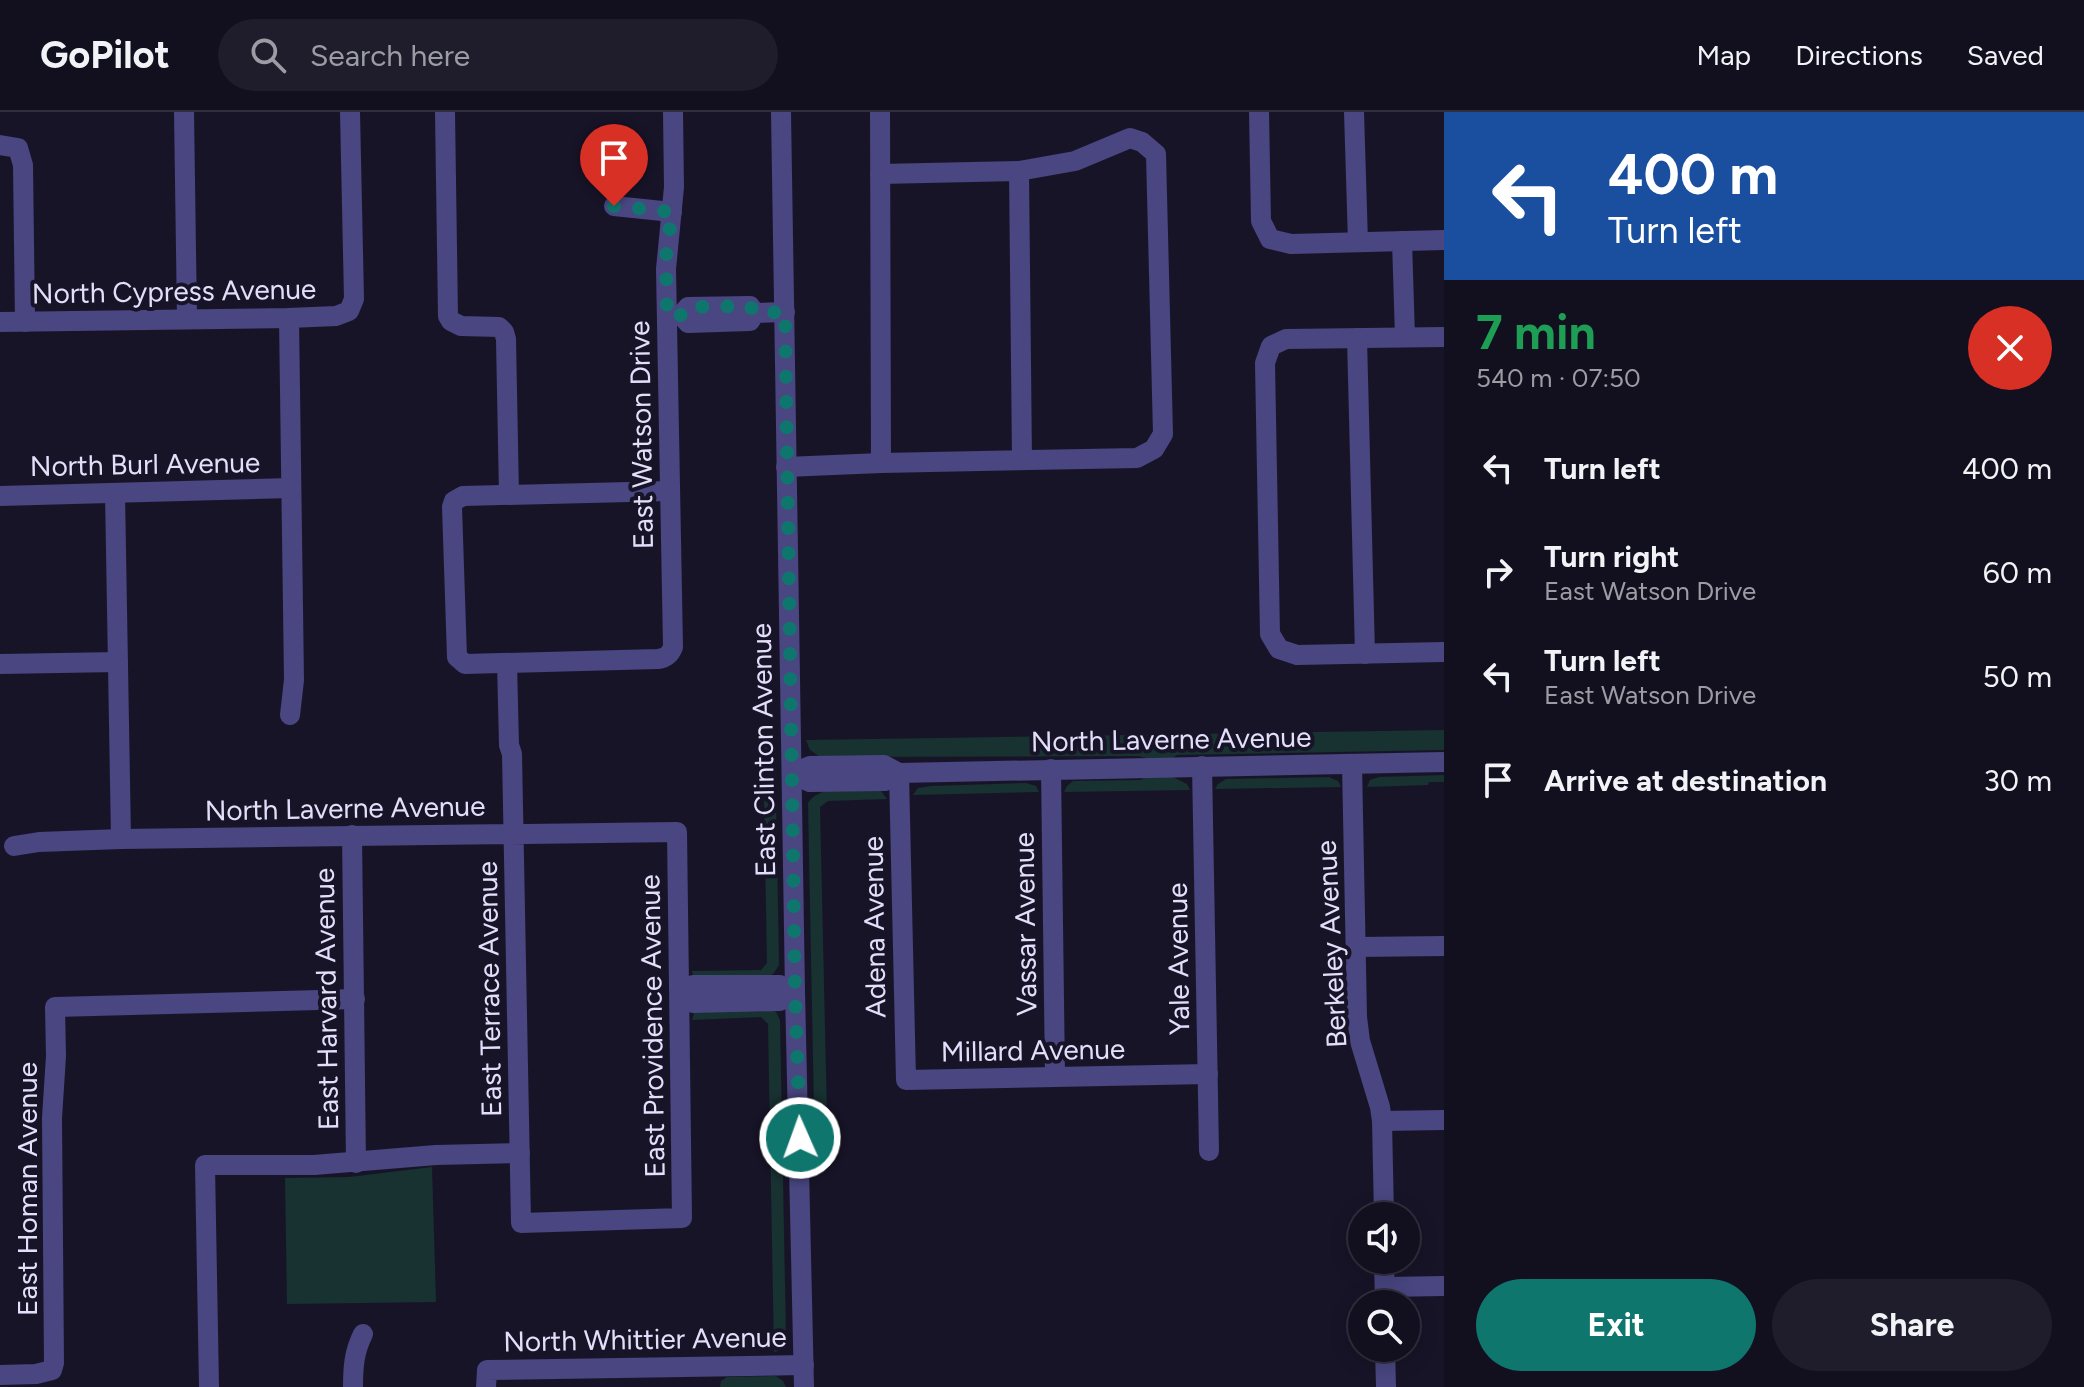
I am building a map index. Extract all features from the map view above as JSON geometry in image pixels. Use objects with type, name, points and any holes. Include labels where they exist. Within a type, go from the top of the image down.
[{"type":"street","points":[[184,112],[187,319]]},
{"type":"street","name":"North Cypress Avenue","points":[[0,322],[289,318],[336,316],[349,311],[354,299],[350,112]]},
{"type":"street","points":[[445,112],[448,316],[461,326],[499,327],[504,332],[509,495]]},
{"type":"street","name":"East Watson Drive","points":[[507,663],[658,659],[668,656],[673,647],[670,491],[674,315],[666,257],[674,187],[673,112]]},
{"type":"street","name":"East Clinton Avenue","points":[[781,112],[804,1387]]},
{"type":"street","points":[[880,112],[881,463]]},
{"type":"street","points":[[1259,112],[1261,221],[1270,239],[1291,244],[1444,240]]},
{"type":"street","points":[[1354,112],[1358,242]]},
{"type":"street","points":[[786,467],[1137,458],[1154,449],[1163,434],[1156,154],[1142,142],[1130,138],[1075,161],[1019,171],[880,174]]},
{"type":"street","points":[[9,146],[23,165],[25,322]]},
{"type":"street","points":[[1019,171],[1022,460]]},
{"type":"street","points":[[614,206],[672,212]]},
{"type":"street","points":[[1402,241],[1405,337]]},
{"type":"street","points":[[674,315],[688,307],[750,306],[755,313],[785,312]]},
{"type":"street","points":[[289,318],[294,680],[290,715]]},
{"type":"street","points":[[1444,337],[1286,339],[1271,346],[1265,363],[1270,634],[1279,649],[1297,655],[1444,652]]},
{"type":"street","points":[[1357,338],[1365,654]]},
{"type":"street","name":"North Burl Avenue","points":[[0,496],[291,488]]},
{"type":"street","points":[[507,663],[465,664],[457,657],[452,507],[455,499],[463,496],[670,491]]},
{"type":"street","points":[[115,493],[121,839]]},
{"type":"street","points":[[0,664],[118,662]]},
{"type":"street","name":"East Terrace Avenue","points":[[507,663],[509,745],[512,754],[521,1223]]},
{"type":"street","name":"North Laverne Avenue","points":[[792,774],[810,766],[884,765],[899,773],[1444,762]]},
{"type":"street","name":"Berkeley Avenue","points":[[1352,764],[1357,1017],[1360,1041],[1380,1107],[1384,1202]]},
{"type":"street","name":"Yale Avenue","points":[[1202,766],[1209,1151]]},
{"type":"street","name":"Vassar Avenue","points":[[1051,769],[1055,1077]]},
{"type":"street","name":"Adena Avenue","points":[[899,773],[906,1080]]},
{"type":"street","name":"North Laverne Avenue","points":[[14,846],[121,839],[677,832]]},
{"type":"street","name":"East Providence Avenue","points":[[521,1223],[682,1218],[677,832]]},
{"type":"street","name":"East Harvard Avenue","points":[[352,835],[356,1163]]},
{"type":"street","points":[[1357,947],[1444,946]]},
{"type":"street","points":[[680,994],[693,1003],[751,1002],[780,1001],[795,992]]},
{"type":"street","name":"East Homan Avenue","points":[[0,1375],[36,1374],[52,1370],[55,1354],[52,1118],[55,1007],[355,999]]},
{"type":"street","name":"Millard Avenue","points":[[906,1080],[1208,1074]]},
{"type":"street","points":[[1382,1121],[1444,1120]]},
{"type":"street","points":[[209,1387],[205,1165],[314,1165],[436,1155],[520,1153]]},
{"type":"street","points":[[1420,1290],[1444,1286]]},
{"type":"street","points":[[353,1387],[356,1349],[363,1334]]},
{"type":"street","points":[[1385,1362],[1386,1387]]},
{"type":"street","name":"North Whittier Avenue","points":[[486,1378],[708,1377],[804,1365]]},
{"type":"green space","points":[[1444,730],[1444,750],[1177,755],[1163,761],[1138,756],[820,757],[810,750],[806,740]]},
{"type":"green space","points":[[775,742],[779,965],[768,977],[693,975],[692,971],[761,970],[767,963],[763,743]]},
{"type":"green space","points":[[1151,775],[1169,775],[1187,784],[1190,790],[1064,792],[1073,781],[1140,780]]},
{"type":"green space","points":[[1444,775],[1444,782],[1429,782],[1428,785],[1367,787],[1370,780],[1379,777]]},
{"type":"green space","points":[[1329,777],[1338,781],[1341,787],[1215,789],[1226,779]]},
{"type":"green space","points":[[1026,783],[1036,786],[1039,792],[913,795],[918,788],[931,786]]},
{"type":"green space","points":[[829,790],[881,791],[887,799],[828,801],[820,807],[828,1161],[815,1161],[808,803]]},
{"type":"green space","points":[[770,1008],[780,1020],[786,1338],[784,1346],[774,1352],[768,1024],[761,1017],[692,1020],[694,1013]]},
{"type":"green space","points":[[432,1167],[436,1302],[287,1304],[285,1178],[349,1177]]},
{"type":"green space","points":[[776,1376],[786,1387],[720,1387],[721,1381],[727,1377]]},
{"type":"route","points":[[614,206],[672,212],[666,257],[667,316],[681,315],[688,307],[750,306],[755,313],[785,312],[800,1138]]}]
